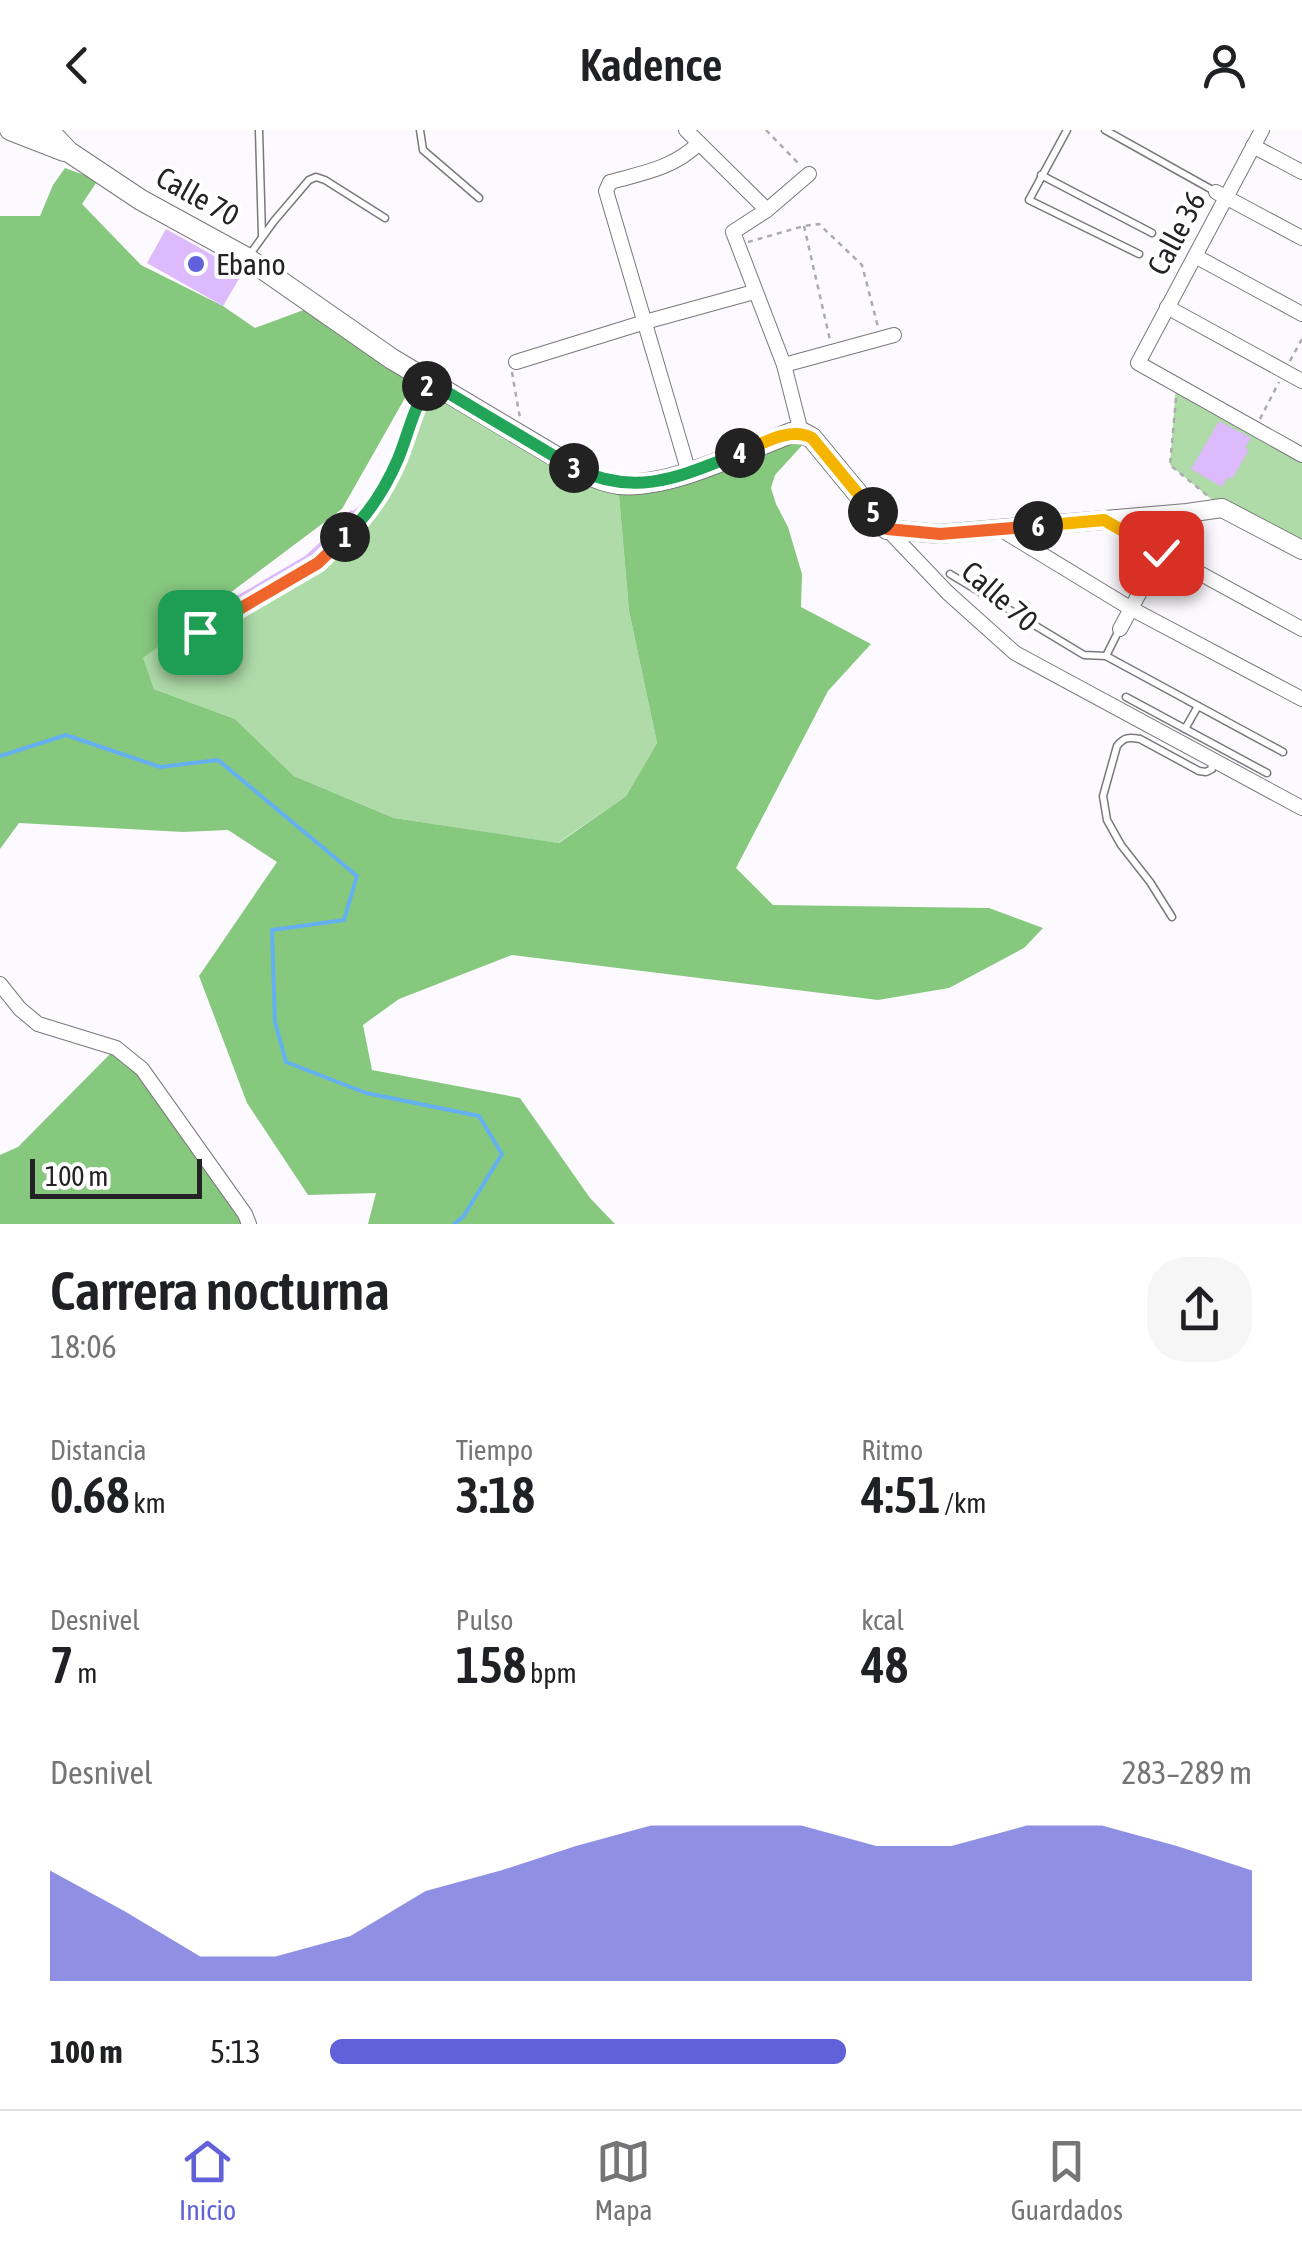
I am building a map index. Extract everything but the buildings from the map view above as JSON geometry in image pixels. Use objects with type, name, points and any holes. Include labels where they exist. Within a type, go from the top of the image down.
[{"type":"main road","name":"Calle 70","points":[[10,130],[68,152]]},
{"type":"main road","name":"Calle 70","points":[[48,130],[68,152],[141,200],[247,258],[392,359],[575,468],[608,481],[639,484],[689,473],[801,432],[812,438],[887,529]]},
{"type":"street","points":[[686,130],[766,210]]},
{"type":"street","name":"Calle 36","points":[[1176,386],[1138,363],[1221,195],[1262,130]]},
{"type":"street","points":[[689,473],[606,186],[664,168],[687,155],[699,142]]},
{"type":"street","points":[[1254,146],[1302,172]]},
{"type":"street","points":[[801,432],[784,364],[733,232],[809,174]]},
{"type":"street","points":[[1221,195],[1302,238]]},
{"type":"street","points":[[1194,256],[1302,314]]},
{"type":"street","points":[[516,362],[754,292]]},
{"type":"street","points":[[1168,307],[1302,381]]},
{"type":"street","points":[[784,364],[887,337]]},
{"type":"street","points":[[1176,386],[1302,455]]},
{"type":"street","points":[[887,529],[940,534],[1222,508],[1302,550]]},
{"type":"street","points":[[1120,629],[1187,513]]},
{"type":"street","points":[[1104,520],[1302,629]]},
{"type":"street","name":"Calle 70","points":[[887,529],[1015,653],[1302,808]]},
{"type":"street","points":[[1000,529],[1130,608],[1302,699]]},
{"type":"street","points":[[0,984],[38,1024],[116,1048],[142,1070],[249,1224]]},
{"type":"lane","points":[[259,130],[262,237]]},
{"type":"lane","points":[[420,130],[423,150],[479,198]]},
{"type":"lane","points":[[1066,130],[1029,200],[1138,254]]},
{"type":"lane","points":[[1105,130],[1221,195]]},
{"type":"lane","points":[[1041,176],[1152,233]]},
{"type":"lane","points":[[247,258],[309,180],[316,177],[385,218]]},
{"type":"lane","points":[[950,574],[1084,655],[1106,656],[1283,752]]},
{"type":"lane","points":[[1106,656],[1120,629]]},
{"type":"lane","points":[[1126,697],[1267,773]]},
{"type":"lane","points":[[1186,729],[1198,706]]},
{"type":"lane","points":[[1172,918],[1120,845],[1107,820],[1102,796],[1122,739],[1140,739],[1199,771],[1212,768],[1210,759]]},
{"type":"path","points":[[766,130],[809,174]]},
{"type":"path","points":[[737,246],[819,224],[862,265],[887,337]]},
{"type":"path","points":[[804,226],[833,351]]},
{"type":"path","points":[[1254,429],[1302,338]]},
{"type":"path","points":[[515,433],[520,425],[512,375],[516,362]]},
{"type":"path","points":[[200,632],[318,563],[352,530],[379,494],[397,460],[430,382]]},
{"type":"path","points":[[1176,386],[1170,464],[1222,508]]},
{"type":"green space","points":[[65,168],[98,180],[82,204],[141,265],[223,306],[255,328],[317,305],[418,375],[342,509],[143,658],[154,689],[235,719],[294,776],[394,818],[559,843],[626,796],[657,743],[629,611],[618,484],[752,448],[807,440],[775,475],[771,488],[802,574],[801,607],[871,644],[828,691],[736,868],[773,905],[989,908],[1043,928],[1024,948],[949,988],[878,1000],[512,955],[399,999],[363,1025],[372,1070],[520,1098],[590,1198],[615,1224],[368,1224],[376,1193],[308,1195],[247,1103],[199,976],[277,862],[228,830],[183,832],[19,823],[0,849],[0,216],[40,216]]},
{"type":"green space","points":[[429,381],[618,484],[629,611],[657,743],[626,796],[558,843],[394,818],[294,776],[235,719],[154,689],[142,658],[196,618],[201,631],[261,598],[339,543],[380,493]]},
{"type":"green space","points":[[1176,386],[1302,455],[1302,550],[1222,508],[1170,465]]},
{"type":"green space","points":[[116,1048],[160,1095],[247,1224],[0,1224],[0,1155],[18,1147]]},
{"type":"waterway","points":[[0,756],[66,735],[160,767],[218,760],[357,876],[344,920],[272,930],[275,1022],[286,1062],[366,1093],[479,1116],[502,1154],[463,1217],[454,1224]]},
{"type":"place","name":"Ebano","points":[[196,264]]},
{"type":"route","points":[[200,632],[318,563],[352,530],[379,494],[397,460],[430,382],[575,468],[618,484],[639,484],[689,473],[801,432],[812,438],[887,529],[940,534],[1104,520],[1161,553]]}]
